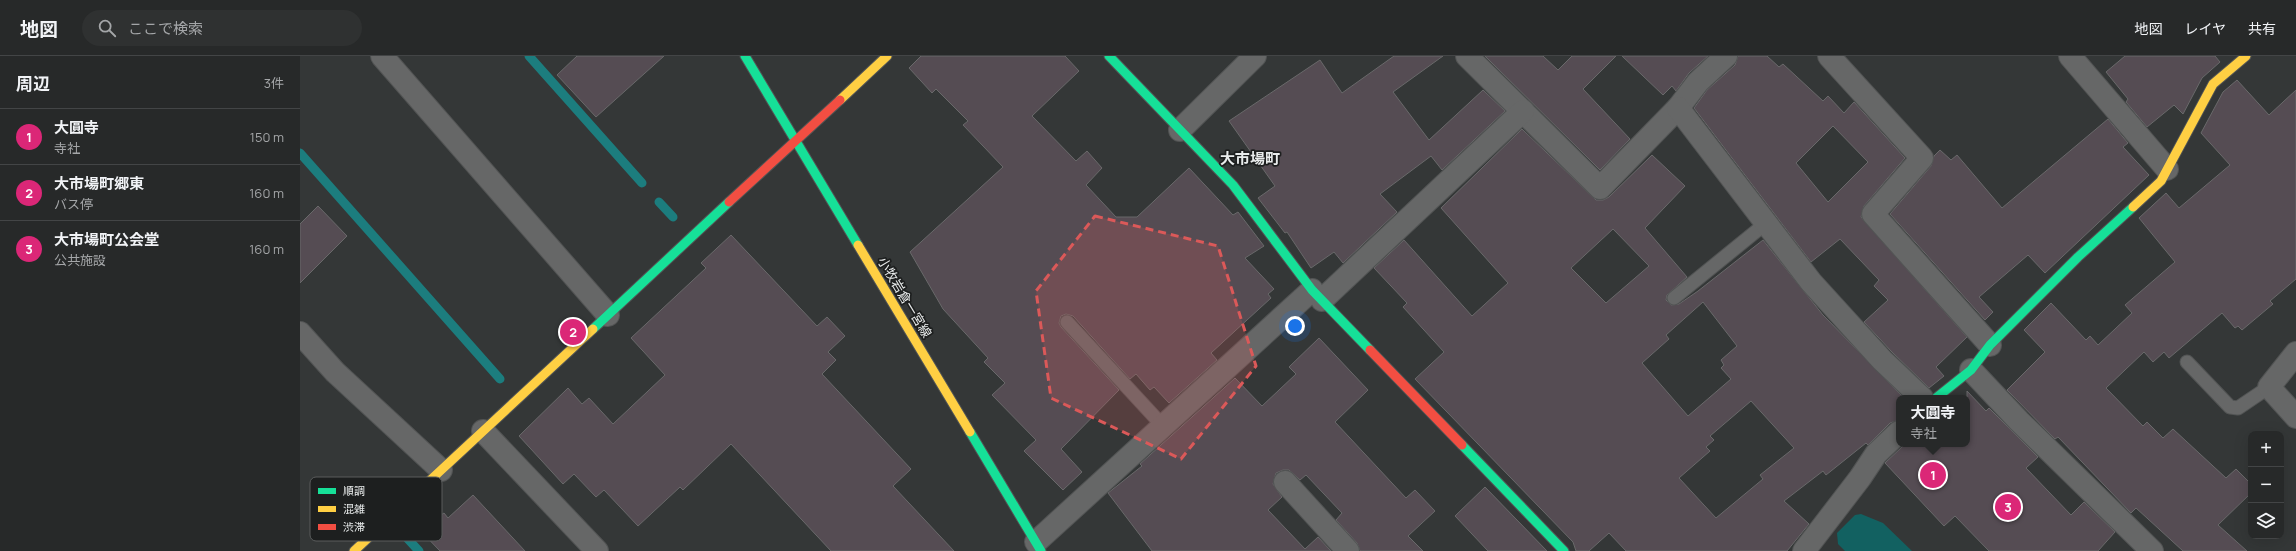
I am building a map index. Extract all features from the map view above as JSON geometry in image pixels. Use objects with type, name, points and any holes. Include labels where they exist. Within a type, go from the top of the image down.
[{"type":"street","points":[[382,56],[608,315]]},
{"type":"street","name":"小牧岩倉一宮線","points":[[745,56],[1038,547]]},
{"type":"street","points":[[433,477],[887,56]]},
{"type":"street","points":[[1109,56],[1233,185],[1317,295],[1564,551]]},
{"type":"street","points":[[1180,130],[1254,56]]},
{"type":"street","points":[[1467,56],[1600,188],[1678,108],[1698,82],[1726,56]]},
{"type":"street","points":[[1829,56],[1922,158],[1873,214],[1990,345]]},
{"type":"street","points":[[2070,56],[2167,169]]},
{"type":"street","points":[[1940,395],[1971,370],[1990,345],[2078,257],[2161,181],[2213,84],[2246,56]]},
{"type":"street","points":[[1678,108],[1765,224],[1811,282],[1882,360],[1919,395]]},
{"type":"street","points":[[1038,547],[1162,425],[1317,295],[1523,111]]},
{"type":"street","points":[[300,333],[335,372],[441,470]]},
{"type":"street","points":[[2296,353],[2269,387],[2296,417]]},
{"type":"street","points":[[1971,370],[2019,421],[2152,551]]},
{"type":"street","points":[[483,431],[597,551]]},
{"type":"street","points":[[1804,551],[1860,478],[1876,454],[1896,435]]},
{"type":"street","points":[[1285,482],[1348,551]]},
{"type":"street","points":[[354,551],[365,541]]},
{"type":"lane","points":[[1674,298],[1765,224]]},
{"type":"lane","points":[[1067,322],[1162,425]]},
{"type":"lane","points":[[2187,362],[2230,406],[2238,408],[2269,387]]},
{"type":"highlighted area","points":[[1095,216],[1218,246],[1256,366],[1181,459],[1051,398],[1036,291]]},
{"type":"shaded area","points":[[1861,514],[1883,523],[1912,551],[1845,551],[1838,544],[1837,533],[1855,515]]},
{"type":"building","points":[[577,56],[664,56],[596,117],[557,75]]},
{"type":"building","points":[[921,56],[1065,56],[1079,71],[1032,116],[1076,161],[1087,151],[1102,168],[1086,185],[1116,217],[1137,217],[1189,168],[1233,215],[1238,212],[1264,246],[1245,258],[1274,289],[1268,294],[1271,298],[1211,353],[1217,360],[1169,403],[1154,387],[1150,390],[1136,374],[1130,379],[1073,316],[1066,314],[1061,316],[1059,323],[1061,327],[1119,390],[1061,449],[1082,472],[1063,490],[1024,451],[1036,440],[992,395],[1005,383],[984,362],[988,358],[943,309],[910,252],[1003,167],[963,125],[968,121],[936,89],[932,93],[909,68]]},
{"type":"building","points":[[1394,56],[1443,56],[1393,92],[1429,140],[1483,90],[1505,111],[1442,170],[1431,156],[1380,194],[1397,212],[1343,263],[1334,252],[1311,268],[1287,232],[1285,233],[1258,198],[1275,186],[1229,121],[1320,60],[1342,93]]},
{"type":"building","points":[[1485,56],[1543,56],[1558,70],[1572,56],[1616,56],[1583,89],[1630,139],[1600,170]]},
{"type":"building","points":[[1622,56],[1708,56],[1689,73],[1676,91],[1672,86],[1663,95]]},
{"type":"building","points":[[1738,56],[1767,56],[1779,67],[1783,64],[1823,101],[1828,96],[1844,113],[1854,102],[1905,158],[1864,206],[1861,217],[1967,337],[1936,367],[1944,376],[1929,388],[1864,322],[1888,300],[1874,286],[1879,280],[1840,239],[1811,262],[1694,108],[1707,90],[1735,65]],"holes":[[[1833,126],[1868,162],[1828,202],[1796,163]]]},
{"type":"building","points":[[2125,56],[2215,56],[2220,62],[2202,78],[2183,114],[2174,105],[2147,127],[2126,102],[2128,99],[2106,72]]},
{"type":"building","points":[[2237,80],[2269,115],[2296,90],[2296,279],[2270,301],[2273,304],[2242,330],[2238,326],[2235,328],[2222,313],[2169,358],[2164,352],[2153,362],[2144,352],[2106,388],[2143,426],[2147,422],[2163,438],[2173,429],[2226,478],[2236,469],[2248,481],[2248,496],[2218,525],[2247,551],[2183,551],[2136,508],[2131,513],[2058,437],[2055,439],[2007,390],[2045,352],[2024,330],[2051,303],[2086,340],[2090,336],[2098,345],[2132,313],[2125,305],[2175,262],[2139,218],[2166,193],[2179,208],[2230,165],[2201,133],[2223,92]]},
{"type":"building","points":[[2108,119],[2128,143],[2123,147],[2149,175],[2045,273],[2028,255],[1979,297],[1993,312],[1985,320],[1890,214],[1931,166],[1934,156],[1940,150],[1951,160],[1957,155],[2002,208]]},
{"type":"building","points":[[1522,129],[1596,200],[1603,200],[1609,197],[1652,155],[1685,186],[1645,228],[1687,277],[1667,295],[1666,300],[1671,305],[1679,304],[1763,240],[1823,315],[1901,395],[1896,395],[1896,421],[1890,423],[1868,445],[1866,443],[1826,475],[1823,471],[1784,501],[1809,524],[1787,551],[1626,551],[1609,533],[1589,551],[1576,551],[1573,542],[1415,379],[1444,352],[1403,307],[1407,303],[1374,268],[1404,240],[1472,316],[1508,283],[1441,208]],"holes":[[[1613,229],[1649,266],[1606,303],[1571,268]],[[1703,302],[1737,346],[1721,360],[1724,365],[1721,368],[1731,379],[1688,416],[1642,363],[1669,339],[1666,335]],[[1751,401],[1794,448],[1760,475],[1763,479],[1716,518],[1679,478],[1710,451],[1706,447],[1714,440],[1710,436]]]},
{"type":"building","points":[[318,206],[347,236],[300,283],[300,224]]},
{"type":"building","points":[[731,235],[817,326],[827,317],[845,336],[828,352],[836,360],[822,374],[911,469],[893,486],[954,551],[831,551],[731,444],[683,490],[680,487],[638,526],[604,490],[596,497],[574,474],[563,484],[519,436],[568,388],[582,404],[589,398],[613,424],[665,375],[631,338],[706,268],[701,263]]},
{"type":"building","points":[[1319,338],[1368,390],[1335,422],[1406,498],[1415,490],[1435,511],[1408,536],[1423,551],[1360,551],[1357,543],[1336,520],[1342,513],[1306,475],[1300,480],[1289,470],[1283,470],[1276,473],[1273,484],[1282,497],[1268,510],[1305,549],[1318,537],[1331,551],[1152,551],[1108,493],[1142,466],[1140,464],[1235,378],[1262,406],[1296,374],[1289,367]]},
{"type":"building","points":[[1967,391],[1986,411],[1989,408],[2038,457],[2026,468],[2071,515],[2084,502],[2115,532],[2098,551],[1989,551],[1955,516],[1944,526],[1885,463],[1902,447],[1970,447],[1970,395],[1967,395]]},
{"type":"building","points":[[1485,487],[1547,551],[1488,551],[1455,516]]},
{"type":"building","points":[[473,495],[525,551],[440,551],[430,541],[442,541],[442,514],[444,513],[448,518]]},
{"type":"waterway","points":[[529,56],[642,183]]},
{"type":"waterway","points":[[300,153],[500,379]]},
{"type":"waterway","points":[[659,202],[673,217]]},
{"type":"waterway","points":[[410,541],[419,551]]},
{"type":"traffic: fast","points":[[745,56],[858,245]]},
{"type":"traffic: fast","points":[[1109,56],[1233,185],[1312,290],[1370,350]]},
{"type":"traffic: fast","points":[[593,329],[729,202]]},
{"type":"traffic: fast","points":[[1940,395],[1971,370],[1990,345],[2078,257],[2133,207]]},
{"type":"traffic: fast","points":[[970,432],[1041,551]]},
{"type":"traffic: fast","points":[[1462,445],[1564,551]]},
{"type":"traffic: slow","points":[[840,100],[887,56]]},
{"type":"traffic: slow","points":[[2133,207],[2161,181],[2213,84],[2246,56]]},
{"type":"traffic: slow","points":[[858,245],[970,432]]},
{"type":"traffic: slow","points":[[434,477],[593,329]]},
{"type":"traffic: slow","points":[[354,551],[365,541]]},
{"type":"traffic: jam","points":[[729,202],[840,100]]},
{"type":"traffic: jam","points":[[1370,350],[1462,445]]},
{"type":"place","name":"大市場町郷東","points":[[573,332]]},
{"type":"place","name":"大圓寺","points":[[1933,475]]},
{"type":"place","name":"大市場町公会堂","points":[[2008,507]]},
{"type":"district","name":"大市場町","points":[[1250,158]]}]
